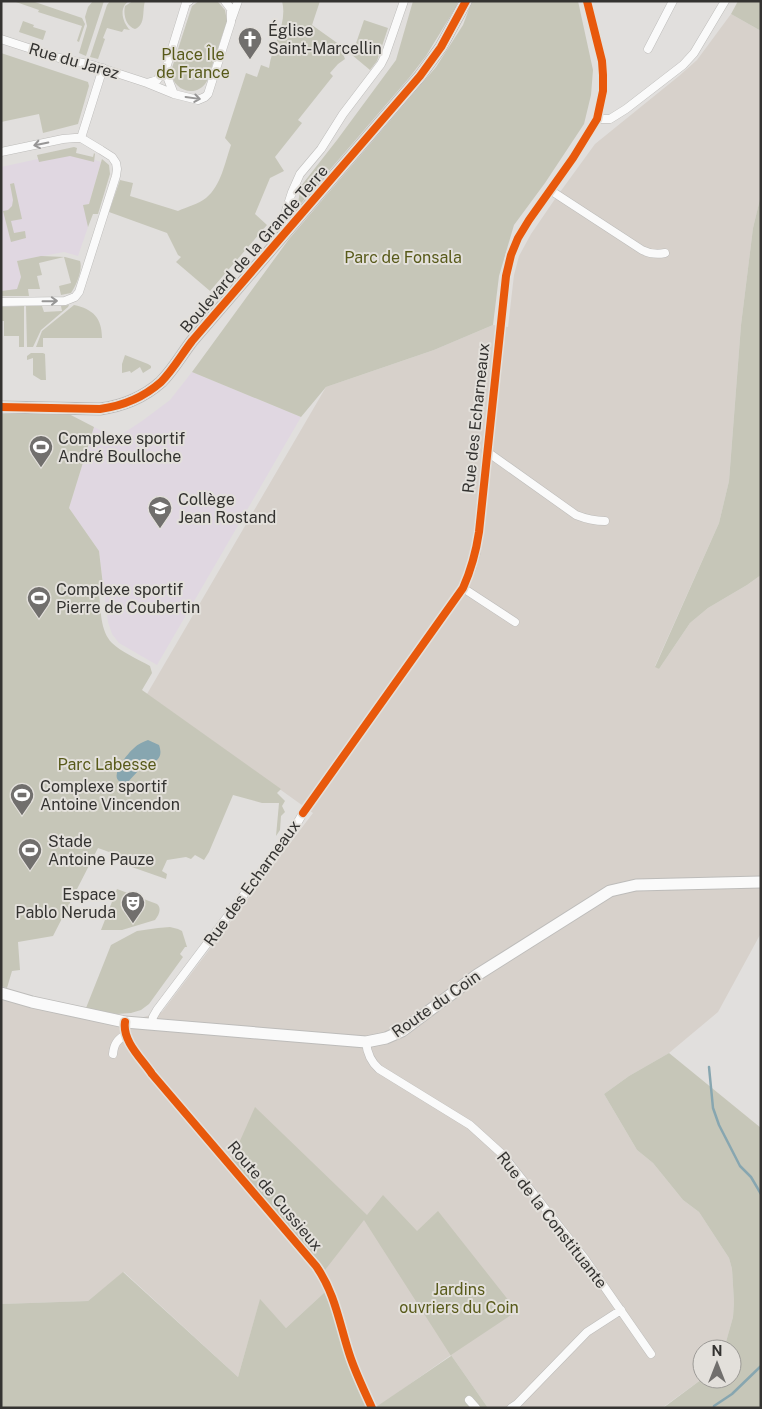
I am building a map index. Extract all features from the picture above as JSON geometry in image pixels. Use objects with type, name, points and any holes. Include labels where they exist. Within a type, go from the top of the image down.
[{"type":"main road","name":"Boulevard de la Grande Terre","points":[[1,408],[100,409],[124,403],[146,392],[160,382],[192,341],[420,76],[441,48],[466,1]]},
{"type":"main road","name":"Route du Coin","points":[[1,993],[32,1002],[125,1022],[366,1042],[386,1038],[402,1031],[477,976],[610,891],[636,885],[761,882]]},
{"type":"street","points":[[225,1],[230,9],[231,22]]},
{"type":"street","points":[[231,22],[238,1]]},
{"type":"street","points":[[286,232],[284,228],[284,214],[295,183],[321,149],[343,114],[381,64],[404,1]]},
{"type":"street","name":"Rue des Echarneaux","points":[[152,1023],[157,1010],[296,826],[303,813],[463,588],[471,570],[476,554],[506,276],[511,255],[518,238],[573,158],[597,119],[603,91],[602,61],[587,1]]},
{"type":"street","points":[[648,49],[673,1]]},
{"type":"street","points":[[597,119],[610,119],[626,109],[683,65],[694,53],[725,1]]},
{"type":"street","points":[[147,83],[161,77],[166,68],[187,2]]},
{"type":"street","name":"Rue du Jarez","points":[[1,39],[59,58],[103,68],[174,94],[198,100],[205,97],[212,82],[231,22]]},
{"type":"street","points":[[81,138],[103,68]]},
{"type":"street","points":[[166,68],[168,80],[174,94]]},
{"type":"street","points":[[1,152],[63,139],[81,138],[112,157],[117,169],[79,292],[75,297],[65,301],[1,302]]},
{"type":"street","points":[[550,190],[649,254],[664,254]]},
{"type":"street","points":[[486,452],[576,514],[586,519],[605,521]]},
{"type":"street","points":[[463,588],[515,622]]},
{"type":"street","points":[[113,1054],[117,1040],[125,1035],[125,1022]]},
{"type":"street","name":"Route de Cussieux","points":[[125,1035],[152,1074],[326,1279],[355,1368],[372,1408]]},
{"type":"street","name":"Rue de la Constituante","points":[[366,1042],[370,1058],[379,1069],[470,1125],[502,1154],[585,1258],[651,1354]]},
{"type":"street","points":[[512,1408],[587,1332],[621,1310]]},
{"type":"street","points":[[469,1400],[476,1408]]},
{"type":"shaded area","points":[[731,14],[761,31],[761,195],[753,228],[741,325],[729,481],[719,523],[655,666],[659,669],[690,623],[708,608],[761,575],[761,933],[718,1012],[669,1053],[629,1076],[604,1094],[637,1150],[653,1163],[683,1200],[699,1212],[729,1258],[732,1269],[734,1302],[733,1317],[727,1339],[692,1339],[692,1386],[662,1408],[488,1408],[451,1355],[376,1408],[348,1338],[325,1292],[286,1328],[260,1300],[238,1377],[124,1272],[88,1301],[1,1304],[1,994],[125,1022],[162,1012],[313,813],[147,694],[326,387],[434,350],[493,325],[508,327],[514,275],[519,256],[531,234],[555,199],[595,144],[697,60]]},
{"type":"shaded area","points":[[70,152],[101,162],[89,204],[84,205],[88,227],[78,256],[64,252],[17,261],[21,277],[17,290],[1,291],[1,167]]},
{"type":"shaded area","name":"Collège Jean Rostand","points":[[192,372],[301,417],[157,665],[119,643],[112,634],[108,622],[99,551],[69,508],[94,427],[102,431],[104,429],[107,433],[107,439],[113,440],[170,400]]},
{"type":"green space","points":[[13,1],[32,1],[82,18],[85,24],[79,42],[77,41],[82,26],[38,12],[39,10]]},
{"type":"green space","points":[[93,1],[104,1],[86,56],[79,53],[87,26],[85,17],[88,7]]},
{"type":"green space","points":[[110,1],[129,1],[124,8],[123,16],[130,30],[124,29],[122,32],[107,28],[98,59],[90,57],[107,5]]},
{"type":"green space","points":[[133,1],[145,1],[141,24],[135,29],[127,23],[124,13],[125,6]]},
{"type":"green space","name":"Place Île de France","points":[[199,1],[218,2],[225,10],[227,21],[207,81],[203,87],[191,91],[180,88],[176,84],[172,78],[171,71],[192,6]]},
{"type":"green space","points":[[282,1],[320,1],[312,25],[340,45],[345,59],[330,73],[333,76],[298,120],[302,123],[275,157],[284,171],[270,178],[255,214],[267,225],[210,291],[176,262],[181,257],[178,255],[167,233],[109,212],[120,180],[133,183],[130,196],[178,211],[200,202],[211,193],[222,173],[231,145],[225,138],[246,73],[257,77],[261,65],[269,68],[283,18]]},
{"type":"green space","points":[[413,1],[458,1],[426,56],[409,78],[297,208],[301,186],[396,60]]},
{"type":"green space","name":"Parc de Fonsala","points":[[472,1],[578,1],[593,70],[591,95],[584,124],[545,183],[514,225],[499,276],[493,325],[434,350],[326,387],[301,417],[192,372],[289,239],[436,67],[463,25]]},
{"type":"green space","points":[[738,1],[761,1],[761,31],[731,14]]},
{"type":"green space","points":[[364,20],[388,28],[377,61],[370,70],[352,55]]},
{"type":"green space","points":[[23,21],[34,25],[33,27],[46,31],[43,40],[19,32]]},
{"type":"green space","points":[[1,53],[88,82],[89,86],[78,124],[43,133],[39,114],[1,122]]},
{"type":"green space","points":[[74,147],[77,148],[76,153],[93,157],[94,153],[94,162],[70,156],[39,162],[37,155]]},
{"type":"green space","points":[[102,159],[109,165],[110,174],[98,214],[93,214],[88,227],[83,205],[89,204]]},
{"type":"green space","points":[[14,183],[22,219],[11,221],[14,233],[25,231],[26,238],[11,242],[3,211],[8,210],[12,206],[13,200],[10,184]]},
{"type":"green space","points":[[761,195],[761,575],[708,608],[690,623],[659,669],[655,667],[719,523],[729,481],[741,325],[753,228]]},
{"type":"green space","points":[[41,256],[65,257],[80,261],[80,273],[71,293],[61,295],[59,286],[71,283],[64,257],[39,263],[42,275],[37,276],[40,289],[28,289],[29,296],[1,296],[1,291],[17,289],[21,277],[17,261]]},
{"type":"green space","points":[[69,305],[41,330],[33,347],[27,347],[26,306],[42,306],[44,312],[62,311],[61,306]]},
{"type":"green space","points":[[74,305],[86,309],[95,316],[102,331],[102,338],[43,338],[43,347],[36,347],[42,331]]},
{"type":"green space","points":[[24,306],[24,347],[19,347],[19,336],[4,336],[4,321],[1,321],[1,307]]},
{"type":"green space","points":[[31,353],[45,354],[46,380],[41,380],[33,375],[33,358],[27,360],[27,356]]},
{"type":"green space","points":[[125,355],[148,364],[151,368],[143,373],[140,367],[131,373],[130,371],[122,373]]},
{"type":"green space","name":"Parc Labesse","points":[[67,413],[94,427],[69,508],[99,551],[104,594],[99,594],[105,633],[112,643],[120,649],[150,666],[152,673],[142,690],[281,789],[277,793],[285,801],[282,806],[285,812],[281,816],[280,830],[276,836],[279,803],[262,803],[233,795],[204,860],[195,855],[191,859],[186,857],[167,860],[162,871],[167,874],[166,879],[129,866],[123,861],[123,857],[98,848],[53,936],[18,942],[20,970],[12,971],[7,988],[1,986],[1,414]]},
{"type":"green space","points":[[117,889],[157,904],[159,907],[158,916],[155,920],[122,930],[101,930]]},
{"type":"green space","points":[[170,927],[182,931],[187,947],[180,954],[183,957],[149,1004],[141,1010],[117,1014],[86,1008],[111,945],[137,931]]},
{"type":"green space","points":[[669,1053],[761,1128],[761,1408],[663,1408],[692,1386],[692,1389],[742,1389],[742,1339],[727,1339],[733,1317],[734,1302],[732,1269],[729,1258],[699,1212],[683,1200],[653,1163],[637,1150],[604,1094],[629,1076]]},
{"type":"green space","name":"Jardins ouvriers du Coin","points":[[255,1107],[367,1215],[383,1195],[417,1231],[438,1211],[517,1311],[451,1355],[488,1408],[1,1408],[1,1304],[88,1301],[123,1272],[238,1377],[260,1299],[286,1328],[325,1292],[348,1338],[376,1407],[451,1356],[364,1220],[325,1270],[231,1161]]},
{"type":"water","points":[[148,740],[159,745],[159,758],[140,770],[127,783],[120,782],[117,774],[122,762],[131,751]]},
{"type":"waterway","points":[[709,1067],[713,1108],[719,1125],[740,1166],[751,1177],[761,1194]]},
{"type":"waterway","points":[[714,1408],[714,1406],[732,1394],[761,1366]]},
{"type":"cycle path","points":[[1,407],[100,409],[132,400],[161,382],[192,341],[420,76],[441,47],[466,1]]},
{"type":"cycle path","points":[[303,813],[463,588],[475,554],[479,532],[506,276],[511,255],[518,238],[529,220],[573,158],[597,119],[603,91],[602,61],[587,1]]},
{"type":"cycle path","points":[[125,1022],[125,1029],[130,1043],[152,1074],[316,1266],[332,1297],[351,1360],[372,1408]]},
{"type":"place","name":"Église Saint-Marcellin","points":[[250,60]]},
{"type":"place","name":"Complexe sportif André Boulloche","points":[[41,468]]},
{"type":"place","name":"Collège Jean Rostand","points":[[160,529]]},
{"type":"place","name":"Complexe sportif Pierre de Coubertin","points":[[39,619]]},
{"type":"place","name":"Complexe sportif Antoine Vincendon","points":[[22,816]]},
{"type":"place","name":"Stade Antoine Pauze","points":[[30,871]]},
{"type":"place","name":"Espace Pablo Neruda","points":[[133,924]]}]
